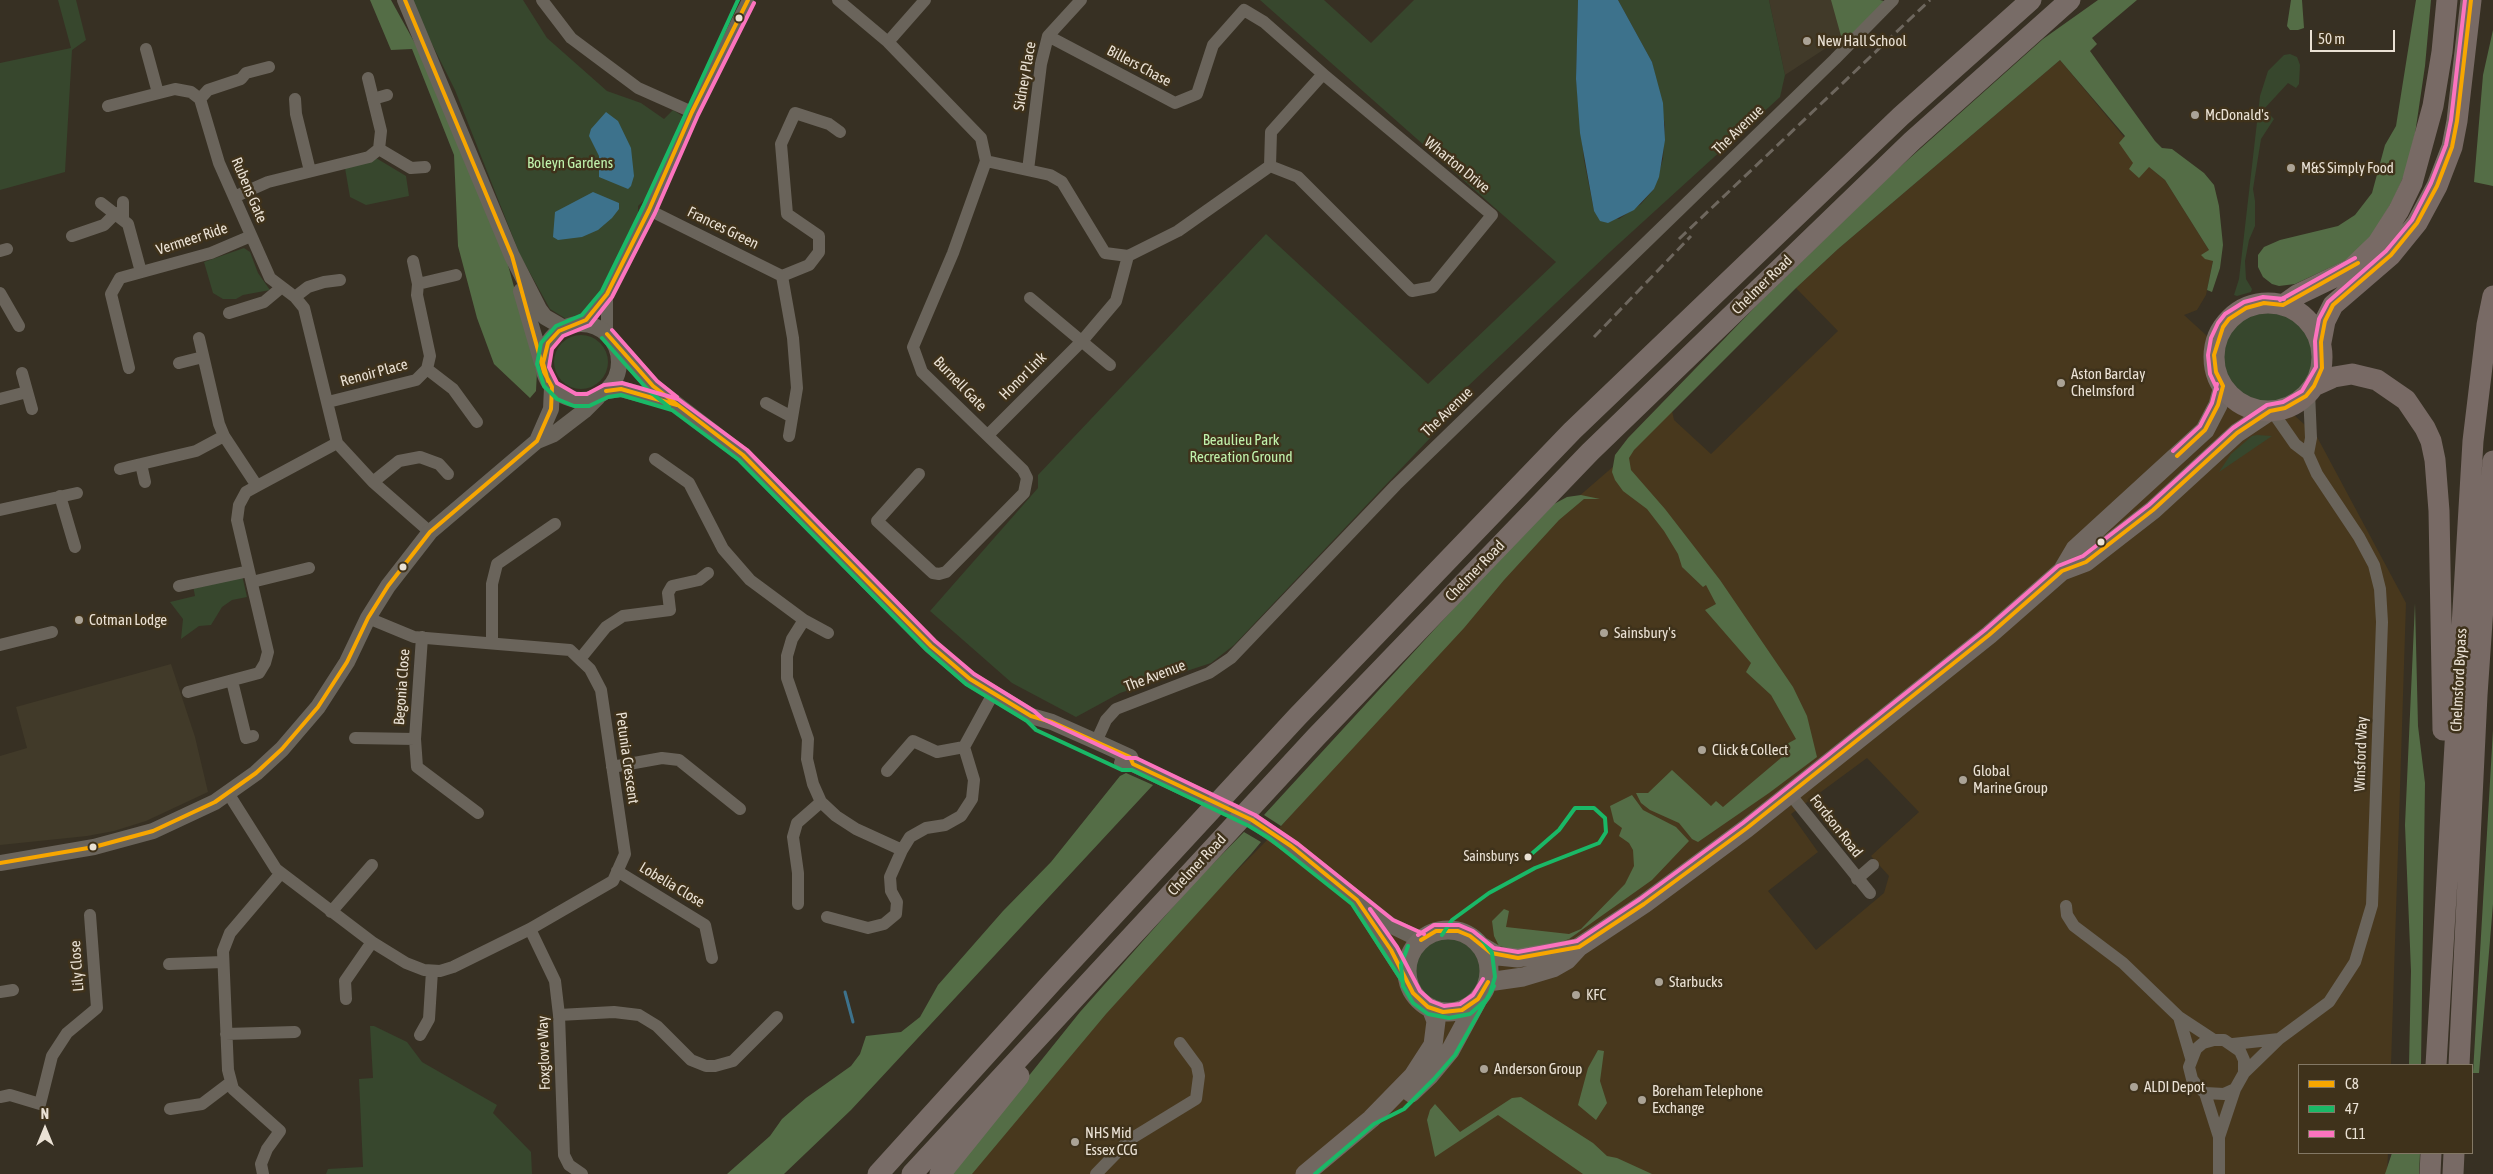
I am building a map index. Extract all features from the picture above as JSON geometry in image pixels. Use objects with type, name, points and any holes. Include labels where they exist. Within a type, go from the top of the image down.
[{"type":"highway","points":[[2283,305],[2297,295],[2351,268],[2378,243],[2395,217],[2412,183],[2433,106],[2442,52],[2447,0]]},
{"type":"highway","points":[[2311,389],[2322,368],[2321,342],[2325,320],[2333,305],[2391,255],[2417,223],[2437,186],[2452,146],[2457,121],[2471,0]]},
{"type":"highway","name":"Chelmsford Bypass","points":[[2436,1064],[2473,441],[2487,325],[2493,296]]},
{"type":"highway","points":[[2321,342],[2310,323],[2294,310],[2283,305],[2264,303],[2246,308],[2230,319],[2223,327],[2217,340],[2214,355],[2216,372],[2223,386],[2234,399],[2244,405],[2271,411],[2295,404],[2311,389],[2334,377],[2352,374],[2364,376],[2384,385],[2406,400],[2417,414],[2431,441],[2436,460],[2439,510],[2443,720],[2438,1033]]},
{"type":"highway","name":"Chelmsford Bypass","points":[[2459,1064],[2477,695],[2493,461]]},
{"type":"highway","points":[[2467,907],[2493,663]]},
{"type":"highway","points":[[2430,1174],[2431,1154]]},
{"type":"highway","points":[[2453,1174],[2454,1154]]},
{"type":"main road","name":"Chelmer Road","points":[[878,1174],[1297,717],[1572,431],[1901,116],[2031,0]]},
{"type":"main road","name":"Chelmer Road","points":[[912,1174],[1316,737],[1597,445],[1912,141],[2070,0]]},
{"type":"main road","points":[[1488,982],[1523,977],[1553,968],[1567,960],[1579,947],[1644,904],[1790,794],[1988,635],[2062,571],[2075,549],[2205,430],[2218,406],[2223,386]]},
{"type":"main road","points":[[2062,571],[2086,562],[2153,510],[2237,433],[2271,411]]},
{"type":"main road","points":[[1478,999],[1467,1008],[1443,1012],[1431,1008],[1415,995],[1407,978],[1409,958],[1421,940],[1436,931],[1449,930],[1470,936],[1481,946],[1498,956],[1518,958],[1579,947]]},
{"type":"main road","points":[[1372,1120],[1400,1104],[1430,1075],[1456,1041],[1488,982],[1489,962],[1481,946]]},
{"type":"main road","points":[[861,1174],[1053,981]]},
{"type":"main road","points":[[940,1174],[1021,1073],[1089,981]]},
{"type":"main road","points":[[1305,1174],[1372,1120],[1413,1076],[1430,1050],[1436,1021],[1431,1008]]},
{"type":"street","points":[[405,0],[512,256],[545,317],[570,326],[594,326],[611,338],[653,386],[743,455],[931,646],[970,679],[1031,716],[1052,722],[1130,757],[1133,764]]},
{"type":"street","points":[[542,0],[571,38],[631,83],[638,88],[692,112]]},
{"type":"street","points":[[838,0],[888,42],[980,138],[986,161],[1050,175],[1062,182],[1105,253],[1128,256],[1178,230],[1270,166],[1271,132],[1323,74]]},
{"type":"street","points":[[888,42],[925,0]]},
{"type":"street","name":"Sidney Place","points":[[1028,170],[1041,64],[1048,36],[1080,0]]},
{"type":"street","name":"The Avenue","points":[[1096,742],[1106,720],[1116,709],[1209,673],[1231,658],[1396,485],[1893,0]]},
{"type":"street","points":[[543,368],[543,358],[548,343],[570,326],[590,316],[607,294],[649,210],[692,112],[746,1]]},
{"type":"street","name":"Billers Chase","points":[[1048,36],[1175,103],[1197,94],[1213,45],[1244,10],[1264,22],[1323,74]]},
{"type":"street","points":[[146,49],[158,93]]},
{"type":"street","points":[[108,106],[175,89],[191,92],[200,99],[208,90],[241,80],[246,73],[270,67]]},
{"type":"street","name":"Wharton Drive","points":[[1270,166],[1298,178],[1412,291],[1433,287],[1492,215],[1323,74]]},
{"type":"street","points":[[234,197],[268,182],[369,157],[379,149],[380,131],[368,78]]},
{"type":"street","points":[[373,99],[387,95]]},
{"type":"street","name":"Rubens Gate","points":[[200,99],[219,163],[270,278],[295,297],[304,308],[337,444]]},
{"type":"street","points":[[295,99],[296,114],[310,171]]},
{"type":"street","points":[[789,436],[796,381],[793,338],[782,276],[809,265],[819,252],[819,236],[787,214],[781,144],[795,113],[829,124],[840,132]]},
{"type":"street","points":[[379,149],[412,168],[425,167]]},
{"type":"street","name":"Burnell Gate","points":[[919,474],[878,521],[933,573],[946,572],[1024,493],[1027,478],[1023,470],[922,372],[913,347],[953,252],[986,161]]},
{"type":"street","points":[[72,236],[104,225],[121,211],[101,203]]},
{"type":"street","name":"Frances Green","points":[[649,210],[782,276]]},
{"type":"street","name":"Vermeer Ride","points":[[121,211],[128,224],[141,272]]},
{"type":"street","name":"Vermeer Ride","points":[[129,368],[111,293],[120,278],[211,253],[251,236]]},
{"type":"street","points":[[512,256],[543,368],[552,387],[551,409],[537,441]]},
{"type":"street","name":"Honor Link","points":[[988,435],[1082,341],[1116,301],[1128,256]]},
{"type":"street","name":"Renoir Place","points":[[328,402],[416,380],[427,369],[430,356],[416,294],[418,284],[413,261]]},
{"type":"street","points":[[418,284],[456,275]]},
{"type":"street","points":[[295,297],[308,287],[340,280]]},
{"type":"street","points":[[229,313],[264,302],[282,287]]},
{"type":"street","points":[[0,293],[19,326]]},
{"type":"street","points":[[0,863],[100,846],[145,833],[186,817],[228,793],[256,773],[282,749],[318,707],[347,662],[368,618],[404,563],[430,532],[537,441],[554,434],[584,411],[614,383],[619,370],[619,357],[611,338],[607,294]]},
{"type":"street","points":[[1030,298],[1110,365]]},
{"type":"street","points":[[199,338],[219,424],[224,436],[257,486]]},
{"type":"street","points":[[180,363],[203,357]]},
{"type":"street","name":"Renoir Place","points":[[427,369],[453,389],[477,422]]},
{"type":"street","points":[[22,373],[32,409]]},
{"type":"street","points":[[552,387],[570,399],[585,400],[622,389],[675,404]]},
{"type":"street","points":[[2308,454],[2311,438],[2311,389]]},
{"type":"street","points":[[0,399],[27,392]]},
{"type":"street","points":[[766,403],[792,417]]},
{"type":"street","name":"Winsford Way","points":[[2219,1137],[2234,1089],[2244,1073],[2279,1039],[2330,1002],[2355,962],[2372,905],[2382,622],[2380,589],[2374,565],[2363,544],[2317,474],[2308,454],[2295,444],[2271,411]]},
{"type":"street","points":[[120,469],[196,451],[224,436]]},
{"type":"street","points":[[188,692],[259,673],[265,663],[268,652],[237,520],[239,505],[246,492],[337,444],[373,482],[430,532]]},
{"type":"street","points":[[373,482],[399,461],[420,457],[439,464],[448,474]]},
{"type":"street","points":[[655,459],[689,483],[722,549],[750,580],[804,620],[828,633]]},
{"type":"street","points":[[141,464],[145,482]]},
{"type":"street","points":[[0,510],[77,493]]},
{"type":"street","points":[[60,496],[75,547]]},
{"type":"street","points":[[492,643],[492,584],[497,564],[555,524]]},
{"type":"street","points":[[179,586],[309,568]]},
{"type":"street","points":[[580,659],[606,627],[623,616],[670,610],[668,593],[672,586],[699,580],[708,573]]},
{"type":"street","name":"Petunia Crescent","points":[[368,618],[414,636],[570,650],[590,669],[601,690],[625,854],[618,871]]},
{"type":"street","points":[[804,620],[792,639],[787,656],[787,678],[808,738],[807,759],[813,784],[821,802],[836,816],[856,829],[902,850]]},
{"type":"street","points":[[0,644],[52,632]]},
{"type":"street","name":"Begonia Close","points":[[422,637],[416,738],[417,767],[478,813]]},
{"type":"street","points":[[232,681],[246,738],[253,736]]},
{"type":"street","points":[[827,917],[868,928],[884,924],[896,914],[897,902],[891,890],[890,877],[910,837],[926,828],[945,825],[962,816],[972,799],[974,780],[964,747],[993,694]]},
{"type":"street","points":[[1031,716],[1039,724],[1082,745],[1125,764],[1133,764],[1252,820],[1273,833],[1390,925],[1421,940]]},
{"type":"street","name":"Begonia Close","points":[[355,738],[416,738]]},
{"type":"street","points":[[887,771],[913,741],[938,752],[964,747]]},
{"type":"street","points":[[612,767],[662,758],[679,760],[740,809]]},
{"type":"street","points":[[228,793],[281,873],[372,942],[406,963],[432,971],[453,967],[530,929],[613,881],[618,871]]},
{"type":"street","name":"Fordson Road","points":[[1790,794],[1870,893]]},
{"type":"street","points":[[798,904],[798,873],[793,837],[797,823],[821,802]]},
{"type":"street","points":[[331,912],[372,864]]},
{"type":"street","name":"Fordson Road","points":[[1857,879],[1873,865]]},
{"type":"street","name":"Lobelia Close","points":[[618,871],[705,924],[712,958]]},
{"type":"street","points":[[263,1174],[261,1164],[267,1149],[280,1131],[233,1089],[228,1070],[223,951],[230,934],[281,873]]},
{"type":"street","points":[[1357,900],[1407,978]]},
{"type":"street","name":"Winsford Way","points":[[2066,906],[2067,915],[2074,926],[2124,962],[2179,1017],[2214,1040],[2232,1044],[2279,1039]]},
{"type":"street","name":"Lily Close","points":[[0,1098],[10,1095],[40,1104],[52,1056],[67,1033],[97,1008],[90,915]]},
{"type":"street","name":"Foxglove Way","points":[[530,929],[552,973],[557,991],[564,1155],[569,1165],[582,1174]]},
{"type":"street","points":[[346,999],[345,981],[372,942]]},
{"type":"street","points":[[169,964],[223,962]]},
{"type":"street","points":[[420,1035],[429,1019],[432,971]]},
{"type":"street","points":[[559,1015],[614,1012],[639,1015],[657,1026],[691,1060],[706,1066],[715,1066],[733,1061],[777,1017]]},
{"type":"street","name":"Winsford Way","points":[[2179,1017],[2191,1058],[2189,1067],[2192,1079],[2205,1093],[2219,1137]]},
{"type":"street","points":[[226,1034],[295,1032]]},
{"type":"street","points":[[2191,1058],[2203,1043],[2214,1040]]},
{"type":"street","points":[[1096,1174],[1129,1140],[1196,1099],[1199,1076],[1197,1066],[1180,1042]]},
{"type":"street","points":[[2232,1044],[2240,1051],[2244,1060],[2244,1073]]},
{"type":"street","points":[[170,1109],[202,1104],[231,1082]]},
{"type":"street","points":[[2205,1093],[2224,1094],[2234,1089]]},
{"type":"street","points":[[2219,1137],[2219,1174]]},
{"type":"shaded area","name":"New Hall School","points":[[1769,0],[1848,0],[1855,29],[1785,75]]},
{"type":"shaded area","points":[[2060,60],[2149,167],[2165,180],[2209,250],[2213,260],[2206,295],[2197,310],[2184,315],[2316,435],[2406,603],[2391,1064],[2298,1064],[2298,1154],[2388,1154],[2387,1174],[969,1174],[1098,1010],[1281,826],[1570,504],[1622,459],[1672,411],[1674,420],[1711,454],[1838,331],[1796,288],[1838,249]],"holes":[[[1867,758],[1919,812],[1871,856],[1889,876],[1884,893],[1816,950],[1768,891],[1818,852],[1791,814]]]},
{"type":"shaded area","points":[[171,664],[195,737],[208,792],[146,821],[114,831],[87,836],[0,845],[0,756],[27,748],[16,707]]},
{"type":"green space","points":[[58,0],[76,0],[86,40],[72,50],[65,172],[0,190],[0,63],[71,48]]},
{"type":"green space","points":[[370,0],[391,0],[417,47],[505,254],[537,371],[536,391],[530,398],[494,364],[477,318],[458,246],[454,155],[412,49],[391,50]]},
{"type":"green space","name":"Boleyn Gardens","points":[[410,0],[523,0],[547,38],[607,91],[641,103],[664,119],[673,110],[684,117],[650,194],[638,206],[638,219],[622,255],[588,312],[579,318],[568,320],[550,309],[520,255],[455,90]]},
{"type":"green space","name":"Beaulieu Park Recreation Ground","points":[[1260,0],[1324,0],[1371,43],[1414,0],[1578,0],[1576,79],[1584,160],[1594,211],[1619,219],[1641,204],[1654,189],[1663,159],[1665,125],[1652,62],[1618,0],[1769,0],[1785,75],[1780,97],[1611,251],[1448,405],[1450,417],[1234,645],[1211,663],[1120,693],[1076,717],[1012,683],[930,611],[1038,488],[1038,475],[1266,234],[1428,384],[1556,262]]},
{"type":"green space","points":[[1831,0],[1880,0],[1896,4],[1846,54]]},
{"type":"green space","points":[[2098,0],[2137,0],[2092,38],[2097,44],[2090,51],[2155,141],[2162,148],[2172,149],[2204,173],[2214,185],[2219,206],[2223,245],[2220,268],[2212,292],[2207,290],[2213,261],[2205,259],[2201,255],[2209,250],[2165,180],[2149,167],[2139,178],[2129,169],[2133,163],[2119,143],[2125,136],[2060,60],[1838,249],[1796,288],[1634,450],[1629,458],[1631,470],[1665,509],[1720,580],[1793,687],[1807,716],[1817,757],[1698,842],[1692,839],[1679,823],[1650,810],[1641,803],[1636,793],[1648,793],[1672,770],[1711,806],[1716,801],[1723,807],[1788,752],[1783,746],[1796,739],[1771,695],[1746,672],[1751,663],[1705,610],[1716,604],[1706,585],[1703,587],[1682,567],[1678,554],[1664,531],[1647,509],[1623,491],[1615,480],[1612,472],[1615,455],[1628,438],[1759,303],[1892,174],[2043,39]]},
{"type":"green space","points":[[2291,0],[2302,0],[2304,28],[2290,30],[2287,26]]},
{"type":"green space","points":[[2416,0],[2431,0],[2425,66],[2415,134],[2406,171],[2393,200],[2372,235],[2348,259],[2295,284],[2279,286],[2272,284],[2263,277],[2258,267],[2258,255],[2264,247],[2280,240],[2338,226],[2355,215],[2372,193],[2385,145],[2396,126]]},
{"type":"green space","points":[[2493,30],[2493,186],[2474,182],[2483,75]]},
{"type":"green space","points":[[2290,54],[2297,57],[2300,65],[2299,84],[2296,88],[2288,83],[2264,109],[2274,119],[2261,139],[2253,189],[2255,226],[2249,240],[2245,261],[2246,279],[2252,289],[2251,292],[2237,296],[2234,295],[2239,279],[2260,96],[2268,71],[2284,55]]},
{"type":"green space","points":[[376,158],[406,176],[409,196],[366,205],[350,197],[345,168]]},
{"type":"green space","points":[[244,248],[250,252],[258,273],[270,290],[243,295],[236,299],[223,299],[213,293],[204,262]]},
{"type":"green space","points":[[2259,312],[2277,312],[2293,319],[2306,332],[2313,348],[2313,366],[2306,382],[2293,395],[2277,402],[2259,402],[2243,395],[2230,382],[2223,366],[2223,348],[2230,332],[2243,319]]},
{"type":"green space","points":[[576,335],[586,335],[600,343],[606,352],[608,362],[606,372],[600,381],[586,389],[576,389],[566,384],[559,377],[554,367],[554,357],[559,347],[566,340]]},
{"type":"green space","points":[[2252,436],[2272,436],[2219,472],[2231,454]]},
{"type":"green space","points":[[1581,495],[1600,499],[1584,499],[1559,520],[1504,580],[1464,628],[1281,826],[1264,815],[1489,570],[1554,504],[1567,497]]},
{"type":"green space","points":[[242,575],[247,597],[232,600],[222,607],[211,625],[199,626],[181,639],[183,619],[170,602],[195,596],[193,586]]},
{"type":"green space","points":[[2415,603],[2418,726],[2425,783],[2421,1064],[2409,1064],[2411,971],[2405,825]]},
{"type":"green space","points":[[2493,730],[2493,904],[2479,1073],[2473,1073]]},
{"type":"green space","points":[[1126,773],[1153,785],[851,1110],[784,1174],[727,1174],[770,1136],[782,1119],[806,1098],[851,1066],[860,1054],[866,1036],[901,1032],[920,1017],[938,985],[1003,911],[1051,862],[1120,776]]},
{"type":"green space","points":[[1632,795],[1643,810],[1676,827],[1689,841],[1652,880],[1569,939],[1552,945],[1516,950],[1499,946],[1494,936],[1492,921],[1504,909],[1509,911],[1506,927],[1569,934],[1581,929],[1625,884],[1634,866],[1633,850],[1629,843],[1619,836],[1622,828],[1614,822],[1610,806]]},
{"type":"green space","points":[[1244,832],[1261,842],[1106,1014],[972,1174],[950,1174],[1080,1012],[1196,881]]},
{"type":"green space","points":[[1442,939],[1454,939],[1471,948],[1478,959],[1480,971],[1478,983],[1471,994],[1454,1003],[1442,1003],[1430,998],[1421,989],[1416,977],[1416,965],[1421,953],[1430,944]]},
{"type":"green space","points":[[370,1026],[374,1026],[407,1042],[422,1062],[497,1105],[493,1113],[531,1152],[532,1174],[326,1174],[328,1169],[363,1167],[359,1079],[373,1078]]},
{"type":"green space","points":[[1598,1050],[1604,1051],[1600,1081],[1607,1103],[1596,1120],[1578,1105],[1588,1068]]},
{"type":"green space","points":[[1521,1097],[1593,1143],[1607,1156],[1617,1158],[1652,1174],[1583,1174],[1498,1115],[1435,1157],[1427,1120],[1430,1110],[1435,1104],[1460,1132],[1512,1098]]},
{"type":"green space","points":[[2392,1154],[2420,1154],[2419,1174],[2385,1174]]},
{"type":"water","points":[[1578,0],[1618,0],[1652,62],[1663,103],[1665,140],[1659,177],[1654,189],[1634,210],[1608,223],[1600,221],[1594,211],[1580,133],[1576,79]]},
{"type":"water","points":[[606,112],[618,121],[631,148],[634,176],[628,189],[599,177],[599,156],[589,136],[591,129]]},
{"type":"water","points":[[593,192],[619,203],[619,209],[612,218],[598,230],[582,237],[558,240],[553,237],[555,212]]},
{"type":"waterway","points":[[845,992],[853,1022]]},
{"type":"railway","points":[[1679,239],[1930,0]]},
{"type":"railway","points":[[1594,337],[1691,236]]},
{"type":"transit line","name":"C8","points":[[0,863],[94,847],[153,831],[215,802],[256,773],[282,749],[318,707],[347,662],[368,618],[388,586],[430,532],[537,441],[551,409],[552,387],[544,372],[512,256],[405,0]]},
{"type":"transit line","name":"47","points":[[738,0],[643,207],[602,291],[582,315],[556,326],[541,343],[537,364],[544,386],[557,399],[574,406],[589,406],[608,397],[621,395],[672,410],[739,460],[927,650],[966,684],[1027,721],[1036,730],[1122,770],[1132,770],[1249,826],[1269,838],[1352,904],[1402,981]]},
{"type":"transit line","name":"C8","points":[[548,381],[543,363],[548,343],[559,331],[586,320],[607,294],[649,210],[692,112],[748,0]]},
{"type":"transit line","name":"C11","points":[[1418,935],[1434,925],[1459,925],[1473,931],[1494,948],[1518,952],[1577,941],[1640,899],[1743,823],[1985,630],[2058,566],[2083,556],[2149,505],[2233,428],[2267,405],[2283,402],[2302,391],[2316,367],[2315,341],[2319,319],[2328,302],[2386,251],[2412,220],[2431,183],[2446,145],[2451,120],[2465,0]]},
{"type":"transit line","name":"C8","points":[[1421,940],[1436,931],[1458,931],[1470,936],[1491,953],[1518,958],[1579,947],[1644,904],[1747,828],[1989,635],[2062,571],[2086,562],[2153,510],[2237,433],[2270,411],[2285,408],[2306,396],[2314,386],[2322,368],[2321,342],[2325,321],[2333,305],[2391,255],[2417,223],[2437,186],[2452,147],[2457,121],[2471,0]]},
{"type":"transit line","name":"C11","points":[[754,3],[698,115],[655,213],[612,297],[590,325],[563,336],[552,349],[549,367],[557,383],[576,394],[587,394],[604,385],[622,383],[678,399],[747,450],[935,641],[974,674],[1034,711],[1043,719],[1126,758],[1136,758],[1255,815],[1298,844],[1393,920],[1424,934]]},
{"type":"transit line","name":"C11","points":[[2280,300],[2355,258]]},
{"type":"transit line","name":"C8","points":[[2283,305],[2358,263]]},
{"type":"transit line","name":"C11","points":[[2217,389],[2210,374],[2208,355],[2211,338],[2218,323],[2225,314],[2244,302],[2263,297],[2284,299]]},
{"type":"transit line","name":"C8","points":[[2223,386],[2216,372],[2214,355],[2223,327],[2229,319],[2246,308],[2264,303],[2283,305]]},
{"type":"transit line","name":"C11","points":[[612,330],[657,381],[677,397]]},
{"type":"transit line","name":"C8","points":[[607,334],[653,386],[743,455],[931,646],[970,679],[1031,716],[1052,722],[1130,757],[1133,764],[1252,820],[1291,846],[1357,900],[1391,950],[1413,993],[1428,1007],[1443,1012],[1462,1010],[1478,999],[1488,982]]},
{"type":"transit line","name":"47","points":[[602,338],[649,391],[669,407]]},
{"type":"transit line","name":"C11","points":[[2173,451],[2200,426],[2212,403],[2217,384]]},
{"type":"transit line","name":"C8","points":[[2177,456],[2205,430],[2218,405],[2223,386]]},
{"type":"transit line","name":"C8","points":[[606,391],[621,389],[677,405]]},
{"type":"transit line","name":"47","points":[[1442,935],[1452,920],[1489,893],[1535,868],[1599,843],[1606,832],[1605,818],[1594,808],[1575,808],[1559,830],[1528,857]]},
{"type":"transit line","name":"C11","points":[[1370,909],[1397,947],[1420,991],[1431,1001],[1444,1006],[1460,1004],[1473,995],[1483,979]]},
{"type":"transit line","name":"47","points":[[1315,1174],[1374,1124],[1404,1109],[1455,1055],[1490,993],[1495,977],[1492,953],[1479,935]]},
{"type":"transit line","name":"47","points":[[1408,946],[1401,965],[1403,986],[1413,1003],[1428,1014],[1449,1018],[1470,1014],[1487,999],[1494,986]]},
{"type":"place","name":"New Hall School","points":[[1807,41]]},
{"type":"place","name":"McDonald's","points":[[2195,115]]},
{"type":"place","name":"M&S Simply Food","points":[[2291,168]]},
{"type":"place","name":"Aston Barclay Chelmsford","points":[[2061,383]]},
{"type":"place","name":"Cotman Lodge","points":[[79,620]]},
{"type":"place","name":"Sainsbury's","points":[[1604,633]]},
{"type":"place","name":"Click & Collect","points":[[1702,750]]},
{"type":"place","name":"Global Marine Group","points":[[1963,780]]},
{"type":"place","name":"Sainsburys","points":[[1528,857]]},
{"type":"place","name":"Starbucks","points":[[1659,982]]},
{"type":"place","name":"KFC","points":[[1576,995]]},
{"type":"place","name":"Anderson Group","points":[[1484,1069]]},
{"type":"place","name":"ALDI Depot","points":[[2134,1087]]},
{"type":"place","name":"Boreham Telephone Exchange","points":[[1642,1100]]},
{"type":"place","name":"NHS Mid Essex CCG","points":[[1075,1142]]}]
